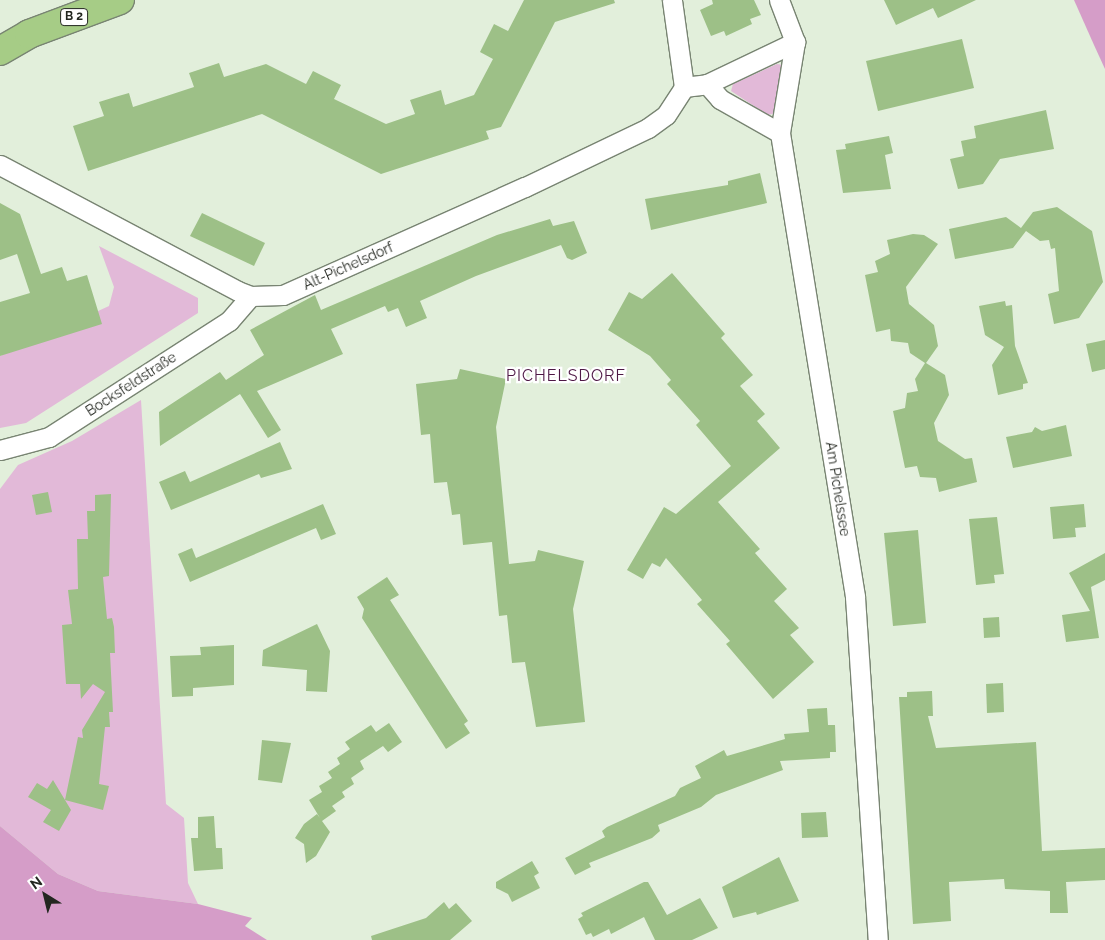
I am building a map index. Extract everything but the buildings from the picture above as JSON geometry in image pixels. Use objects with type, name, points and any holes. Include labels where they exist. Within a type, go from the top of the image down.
[{"type":"main road","name":"B 2","points":[[0,51],[29,34],[120,0]]},
{"type":"main road","name":"B 2","points":[[0,34],[29,34]]},
{"type":"street","points":[[672,0],[684,87],[707,84],[795,42],[778,0]]},
{"type":"street","name":"Am Pichelssee","points":[[795,42],[785,119],[780,133],[855,597],[878,940]]},
{"type":"street","points":[[707,84],[720,99],[780,133]]},
{"type":"street","name":"Alt-Pichelsdorf","points":[[0,164],[251,296],[269,298],[291,292],[648,128],[672,109],[684,87]]},
{"type":"street","name":"Bocksfeldstraße","points":[[0,450],[49,438],[229,321],[251,296]]},
{"type":"shaded area","points":[[1074,0],[1105,0],[1105,69],[1094,45]]},
{"type":"shaded area","points":[[777,64],[783,65],[780,112],[768,115],[731,91],[733,84]]},
{"type":"shaded area","points":[[99,246],[198,298],[198,313],[26,423],[0,428],[0,356],[109,306],[114,287]]},
{"type":"shaded area","points":[[141,400],[166,804],[184,818],[188,883],[198,904],[98,891],[58,874],[0,826],[0,489],[18,465],[72,441]]},
{"type":"shaded area","points":[[0,826],[58,874],[98,891],[198,904],[252,918],[245,926],[267,940],[0,940]]},
{"type":"district","name":"PICHELSDORF","points":[[566,376]]}]
